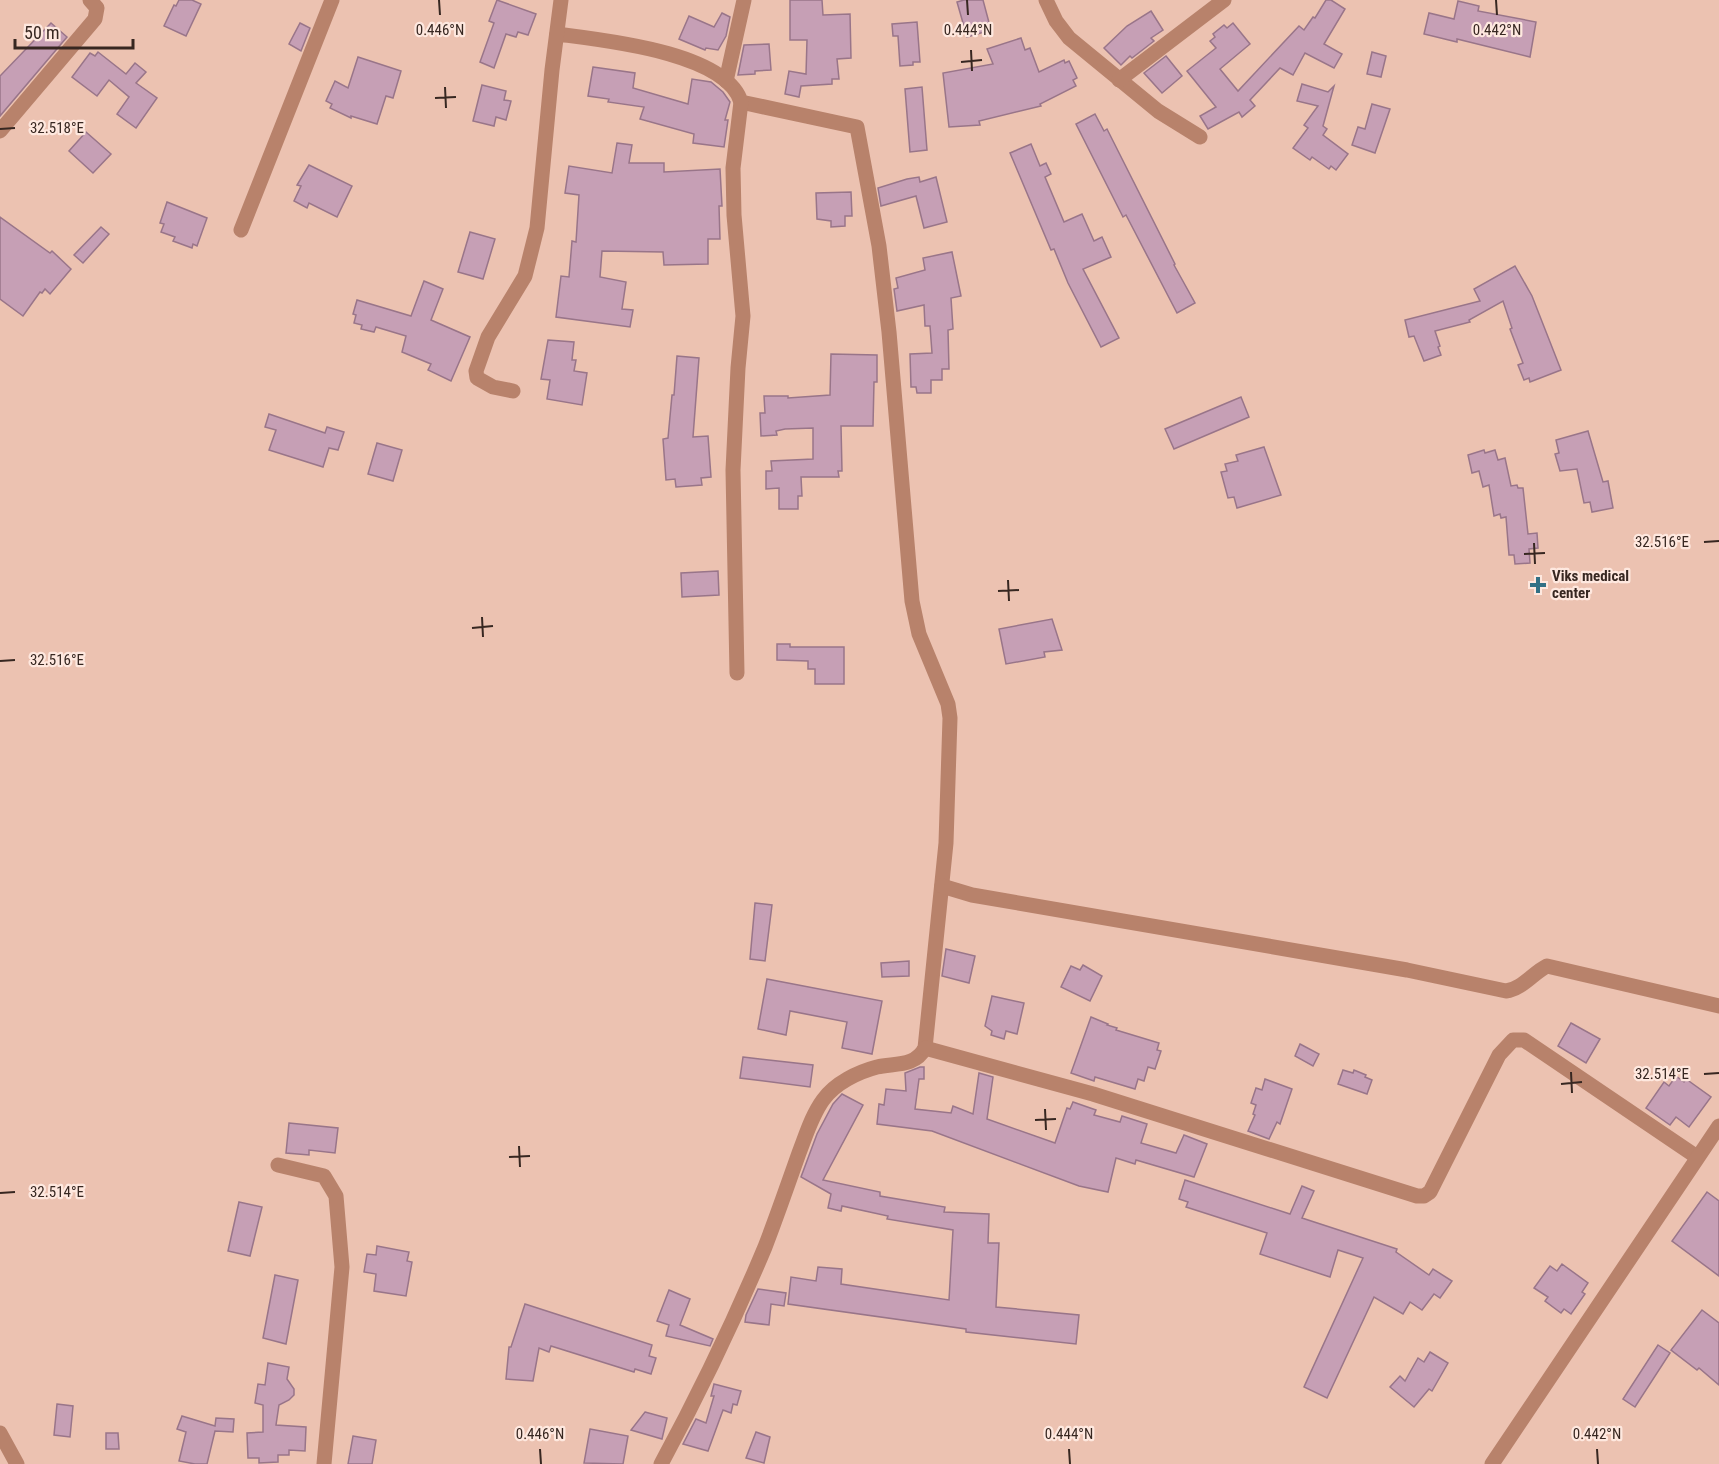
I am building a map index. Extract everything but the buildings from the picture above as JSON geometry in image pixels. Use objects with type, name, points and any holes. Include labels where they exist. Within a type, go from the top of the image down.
[{"type":"street","points":[[0,131],[95,19],[97,8],[90,0]]},
{"type":"street","points":[[241,230],[332,0]]},
{"type":"street","points":[[513,391],[483,383],[477,378],[476,371],[488,337],[525,276],[535,238],[561,0]]},
{"type":"street","points":[[726,81],[744,0]]},
{"type":"street","points":[[1046,0],[1056,21],[1069,38],[1158,111],[1200,137]]},
{"type":"street","points":[[1119,80],[1224,0]]},
{"type":"street","points":[[557,34],[644,46],[696,63],[738,91],[741,102],[733,168],[734,215],[743,316],[733,470],[737,673]]},
{"type":"street","points":[[661,1464],[696,1400],[755,1269],[804,1142],[823,1100],[832,1089],[855,1076],[878,1067],[909,1062],[918,1058],[925,1048],[946,843],[950,718],[948,704],[919,634],[912,601],[889,332],[879,246],[862,162],[858,129],[852,125],[741,102]]},
{"type":"street","points":[[942,886],[972,895],[1407,970],[1506,991],[1515,990],[1536,971],[1547,966],[1719,1006]]},
{"type":"street","points":[[925,1048],[1093,1094],[1417,1196],[1424,1196],[1430,1192],[1499,1055],[1513,1040],[1524,1040],[1697,1157]]},
{"type":"street","points":[[1492,1464],[1719,1126]]},
{"type":"street","points":[[278,1165],[324,1176],[336,1196],[342,1267],[324,1464]]},
{"type":"street","points":[[0,1433],[17,1464]]},
{"type":"place","name":"Viks medical center","points":[[1538,585]]}]
